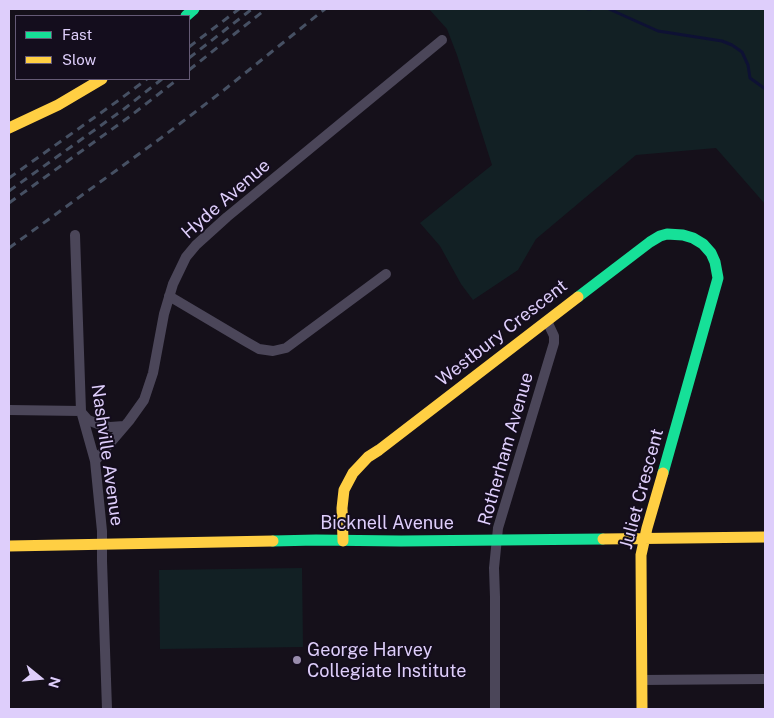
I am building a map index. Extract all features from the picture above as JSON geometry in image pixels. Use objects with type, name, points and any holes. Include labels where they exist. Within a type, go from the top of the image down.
[{"type":"street","name":"Hyde Avenue","points":[[95,462],[144,400],[155,366],[169,296],[186,257],[226,217],[442,40]]},
{"type":"street","points":[[9,128],[58,105],[100,80]]},
{"type":"street","name":"Westbury Crescent","points":[[343,540],[342,508],[344,490],[352,473],[368,457],[640,249],[660,236],[667,234],[693,238],[703,244],[711,253],[718,272],[718,284]]},
{"type":"street","name":"Nashville Avenue","points":[[75,235],[81,411],[95,462],[102,531],[107,709]]},
{"type":"street","points":[[169,296],[252,345],[273,351],[286,348],[386,274]]},
{"type":"street","name":"Juliet Crescent","points":[[642,709],[641,557],[644,539],[718,284]]},
{"type":"street","name":"Rotherham Avenue","points":[[495,709],[496,597],[494,568],[498,528],[554,343],[554,336],[547,321]]},
{"type":"street","points":[[9,410],[81,411],[88,420],[98,424],[110,427],[124,426]]},
{"type":"street","name":"Bicknell Avenue","points":[[9,546],[343,540],[765,537]]},
{"type":"street","points":[[642,680],[765,679]]},
{"type":"shaded area","points":[[429,9],[765,9],[765,204],[716,148],[636,155],[536,239],[518,270],[473,300],[461,284],[440,246],[420,223],[492,165],[447,29]]},
{"type":"shaded area","points":[[302,568],[303,647],[160,649],[159,570]]},
{"type":"waterway","points":[[609,9],[658,31],[722,41],[732,45],[742,52],[748,65],[750,78],[764,88]]},
{"type":"railway","points":[[190,46],[239,9]]},
{"type":"railway","points":[[190,57],[252,9]]},
{"type":"railway","points":[[190,69],[266,9]]},
{"type":"railway","points":[[9,248],[161,138],[325,9]]},
{"type":"railway","points":[[9,178],[146,80]]},
{"type":"railway","points":[[9,191],[124,109],[161,80]]},
{"type":"railway","points":[[9,203],[129,117],[177,80]]},
{"type":"traffic: fast","points":[[187,15],[194,9]]},
{"type":"traffic: fast","points":[[578,297],[660,236],[667,234],[693,238],[703,244],[711,253],[718,278],[663,473]]},
{"type":"traffic: fast","points":[[273,541],[603,539]]},
{"type":"traffic: slow","points":[[9,128],[58,105],[100,80]]},
{"type":"traffic: slow","points":[[343,541],[342,508],[344,490],[353,473],[368,457],[578,297]]},
{"type":"traffic: slow","points":[[642,709],[641,555],[663,473]]},
{"type":"traffic: slow","points":[[603,539],[765,537]]},
{"type":"traffic: slow","points":[[9,546],[273,541]]},
{"type":"place","name":"George Harvey Collegiate Institute","points":[[297,660]]}]
